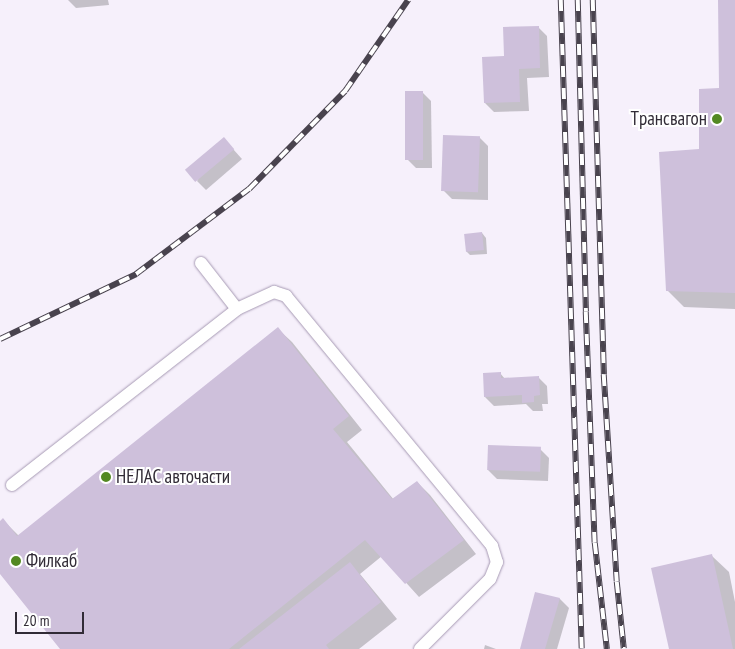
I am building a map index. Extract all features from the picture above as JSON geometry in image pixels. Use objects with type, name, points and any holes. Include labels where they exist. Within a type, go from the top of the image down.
[{"type":"lane","points":[[201,263],[238,309]]},
{"type":"lane","points":[[12,485],[238,309],[274,292],[286,296],[492,546],[497,562],[490,579],[420,649]]},
{"type":"building","name":"Tрансвагон","points":[[718,0],[735,0],[735,293],[666,291],[659,152],[699,149],[699,89],[719,88]]},
{"type":"building","points":[[539,26],[540,68],[519,69],[520,102],[484,103],[482,57],[504,56],[503,27]]},
{"type":"building","points":[[405,91],[423,91],[423,160],[405,160]]},
{"type":"building","points":[[443,135],[480,136],[478,192],[441,191]]},
{"type":"building","points":[[224,137],[234,149],[195,182],[185,170]]},
{"type":"building","points":[[482,232],[484,250],[466,252],[464,234]]},
{"type":"building","points":[[278,327],[349,416],[333,429],[392,499],[417,481],[464,540],[405,584],[365,540],[229,649],[60,649],[0,574],[0,521],[3,518],[17,536]]},
{"type":"building","points":[[501,372],[501,378],[539,376],[540,395],[534,396],[534,402],[522,403],[522,395],[484,397],[483,373]]},
{"type":"building","points":[[488,445],[541,447],[540,472],[487,470]]},
{"type":"building","points":[[712,554],[733,649],[669,649],[651,568]]},
{"type":"building","points":[[350,562],[381,602],[326,645],[329,649],[239,649]]},
{"type":"building","points":[[535,592],[560,598],[545,649],[520,649]]},
{"type":"railway","points":[[0,339],[136,274],[249,189],[345,91],[408,0]]},
{"type":"railway","points":[[561,0],[582,649]]},
{"type":"railway","points":[[578,0],[586,312],[595,543],[607,649]]},
{"type":"railway","points":[[593,0],[604,375],[617,582],[624,649]]},
{"type":"place","name":"Tрансвагон","points":[[717,119]]},
{"type":"place","name":"НЕЛАС авточасти","points":[[106,477]]},
{"type":"place","name":"Филкаб","points":[[16,561]]}]
